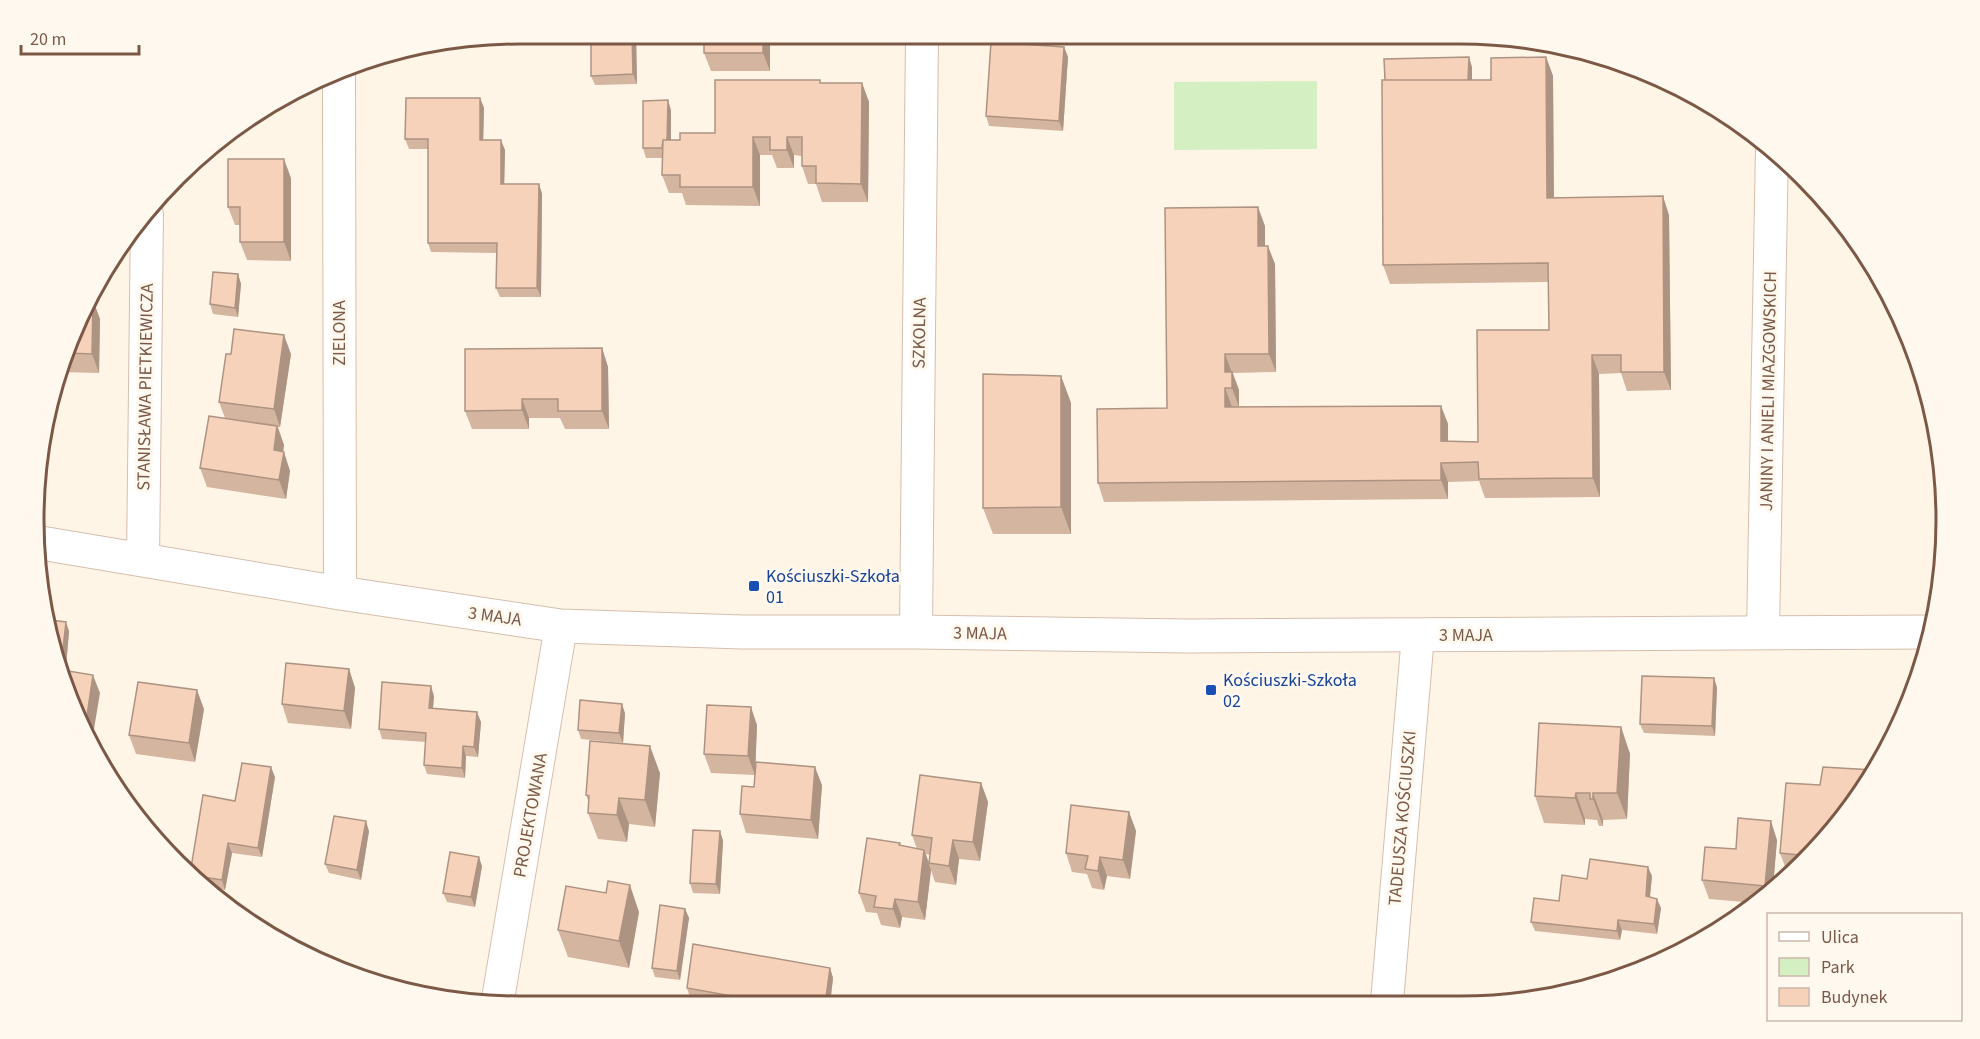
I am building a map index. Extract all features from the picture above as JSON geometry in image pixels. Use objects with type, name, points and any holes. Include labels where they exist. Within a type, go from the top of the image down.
[{"type":"street","name":"SZKOLNA","points":[[916,632],[922,44]]},
{"type":"street","name":"ZIELONA","points":[[339,79],[340,594]]},
{"type":"street","name":"JANINY I ANIELI MIAZGOWSKICH","points":[[1763,633],[1772,160]]},
{"type":"street","name":"STANISŁAWA PIETKIEWICZA","points":[[143,560],[147,224]]},
{"type":"street","name":"3 MAJA","points":[[45,544],[340,594],[561,626],[742,632],[1187,636],[1922,632]]},
{"type":"street","name":"PROJEKTOWANA","points":[[499,995],[561,626]]},
{"type":"street","name":"TADEUSZA KOŚCIUSZKI","points":[[1388,996],[1418,635]]},
{"type":"green space","points":[[1317,81],[1317,149],[1174,150],[1174,82]]},
{"type":"building","points":[[591,44],[632,44],[633,74],[591,76]]},
{"type":"building","points":[[704,44],[763,44],[763,53],[704,53]]},
{"type":"building","points":[[991,44],[1064,47],[1059,121],[986,116]]},
{"type":"building","points":[[1469,57],[1468,80],[1385,80],[1384,59]]},
{"type":"building","points":[[1546,57],[1547,198],[1663,196],[1664,372],[1621,372],[1621,355],[1592,355],[1593,478],[1479,479],[1478,462],[1441,463],[1441,480],[1098,483],[1097,409],[1167,408],[1165,208],[1258,207],[1258,246],[1268,246],[1269,354],[1225,354],[1225,372],[1232,372],[1232,388],[1225,388],[1225,407],[1441,406],[1441,441],[1478,442],[1477,330],[1549,330],[1548,263],[1383,265],[1382,80],[1491,80],[1491,58]]},
{"type":"building","points":[[715,80],[820,80],[820,83],[862,83],[861,184],[816,183],[816,166],[802,166],[802,137],[787,137],[787,150],[770,150],[770,137],[753,137],[753,187],[680,187],[680,175],[662,175],[663,140],[680,140],[680,133],[715,133]]},
{"type":"building","points":[[406,98],[480,98],[480,140],[501,140],[501,184],[539,184],[537,288],[496,288],[497,243],[428,243],[428,139],[405,139]]},
{"type":"building","points":[[668,100],[667,140],[663,140],[662,148],[643,148],[643,101]]},
{"type":"building","points":[[228,159],[284,159],[284,242],[240,242],[240,207],[228,207]]},
{"type":"building","points":[[213,272],[238,274],[235,308],[210,304]]},
{"type":"building","points":[[93,309],[92,354],[74,353]]},
{"type":"building","points":[[234,329],[284,335],[274,409],[219,402],[226,354],[231,354]]},
{"type":"building","points":[[602,348],[602,411],[558,411],[558,399],[522,399],[522,410],[465,411],[465,349]]},
{"type":"building","points":[[983,374],[1061,376],[1061,507],[983,508]]},
{"type":"building","points":[[209,416],[277,426],[274,450],[284,452],[279,480],[200,468]]},
{"type":"building","points":[[55,621],[66,622],[63,652]]},
{"type":"building","points":[[286,663],[349,669],[344,711],[282,704]]},
{"type":"building","points":[[68,671],[93,675],[87,717]]},
{"type":"building","points":[[1642,676],[1714,678],[1712,726],[1640,724]]},
{"type":"building","points":[[138,682],[197,690],[189,743],[129,735]]},
{"type":"building","points":[[382,682],[431,686],[429,708],[477,712],[474,747],[463,746],[462,768],[424,765],[426,733],[379,729]]},
{"type":"building","points":[[580,700],[622,704],[619,733],[578,730]]},
{"type":"building","points":[[707,705],[751,707],[748,756],[704,754]]},
{"type":"building","points":[[1539,723],[1621,727],[1617,793],[1593,793],[1593,799],[1590,799],[1590,793],[1576,793],[1575,798],[1535,796]]},
{"type":"building","points":[[590,741],[650,746],[645,800],[619,798],[617,815],[588,813],[589,796],[586,795]]},
{"type":"building","points":[[756,762],[815,767],[811,820],[740,814],[742,786],[754,787]]},
{"type":"building","points":[[242,763],[271,767],[258,848],[228,843],[222,880],[207,878],[192,864],[203,795],[235,801]]},
{"type":"building","points":[[1823,767],[1865,770],[1838,809],[1798,855],[1780,853],[1786,783],[1820,785]]},
{"type":"building","points":[[920,775],[981,783],[973,842],[953,840],[949,866],[929,863],[932,838],[912,835]]},
{"type":"building","points":[[1071,805],[1129,812],[1123,860],[1100,857],[1098,871],[1085,869],[1088,856],[1066,853]]},
{"type":"building","points":[[334,816],[366,821],[357,870],[325,864]]},
{"type":"building","points":[[1738,818],[1771,821],[1765,884],[1702,880],[1705,847],[1736,849]]},
{"type":"building","points":[[693,830],[720,831],[716,884],[690,883]]},
{"type":"building","points":[[867,838],[900,843],[899,845],[924,850],[918,902],[895,899],[893,909],[874,907],[876,896],[859,893]]},
{"type":"building","points":[[450,852],[479,857],[471,897],[443,893]]},
{"type":"building","points":[[1590,859],[1648,867],[1646,896],[1657,899],[1654,924],[1618,920],[1617,931],[1531,922],[1534,898],[1559,901],[1562,875],[1587,879]]},
{"type":"building","points":[[608,881],[630,885],[619,941],[558,930],[566,886],[606,893]]},
{"type":"building","points":[[660,905],[685,909],[677,971],[652,968]]},
{"type":"building","points":[[693,944],[830,968],[826,996],[732,996],[687,988]]},
{"type":"place","name":"Kościuszki-Szkoła 01","points":[[754,586]]},
{"type":"place","name":"Kościuszki-Szkoła 02","points":[[1211,690]]}]
